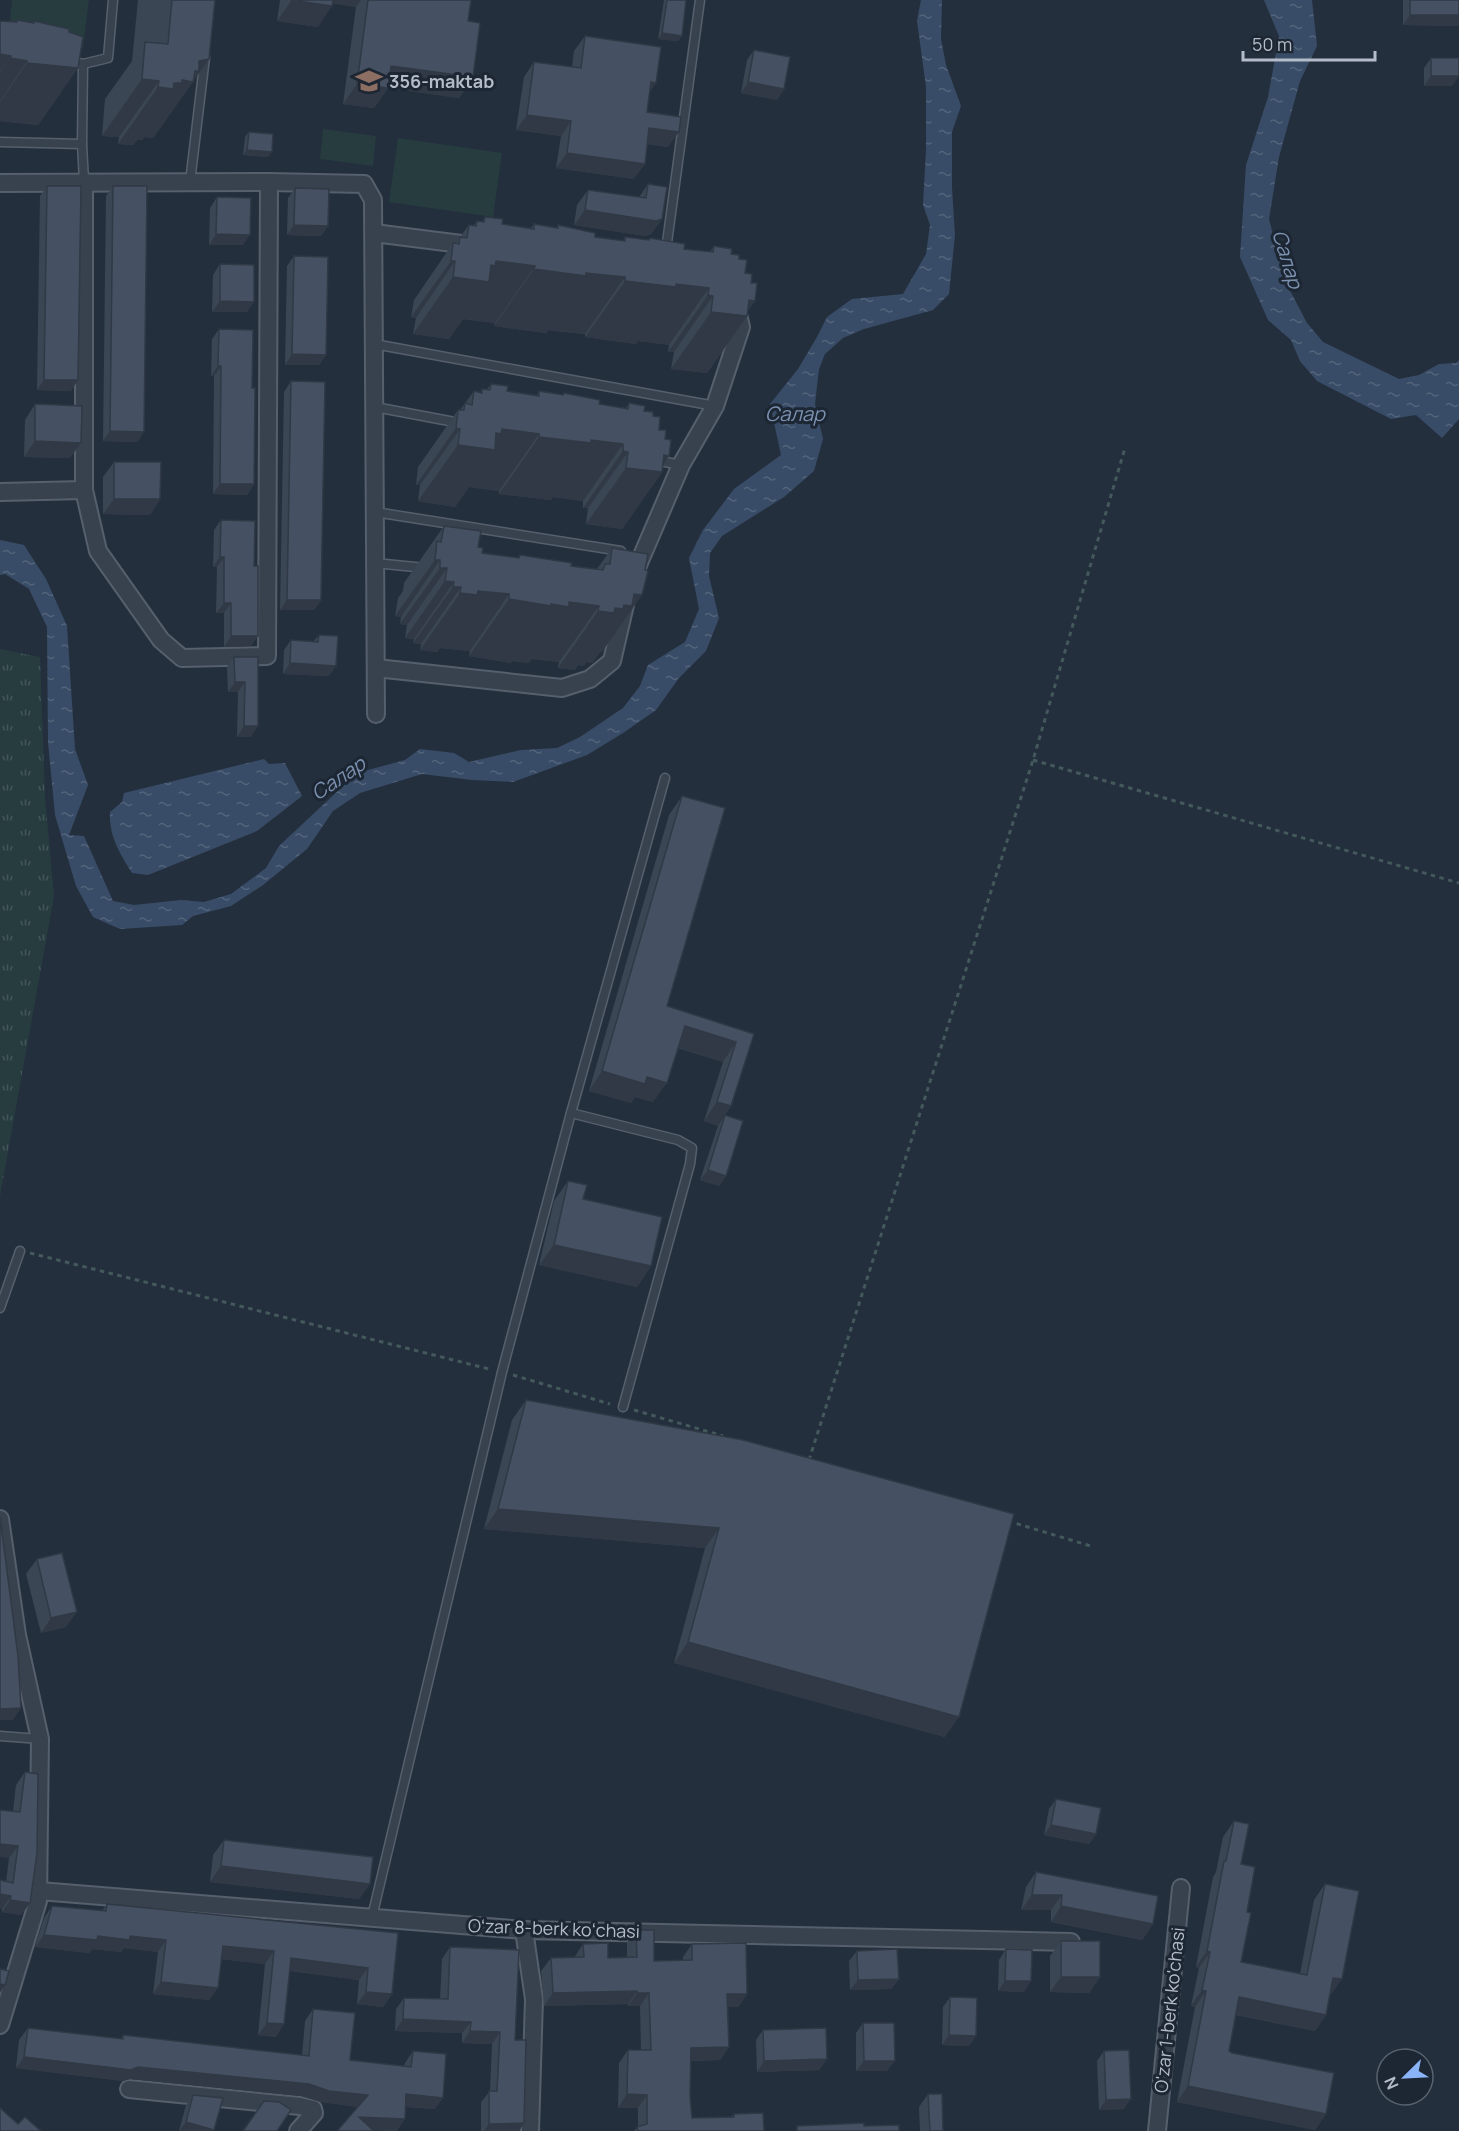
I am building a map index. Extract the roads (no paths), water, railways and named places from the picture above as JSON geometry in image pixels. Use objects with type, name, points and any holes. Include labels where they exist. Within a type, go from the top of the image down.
[{"type":"street","points":[[84,182],[84,490],[98,551],[161,640],[182,657],[267,656],[269,182]]},
{"type":"street","points":[[0,183],[364,184],[373,200],[374,233],[376,714]]},
{"type":"street","points":[[374,233],[489,247]]},
{"type":"street","points":[[376,668],[562,688],[590,680],[612,661],[628,589],[681,465],[715,406],[741,327],[734,301],[729,292]]},
{"type":"street","points":[[0,492],[84,490]]},
{"type":"street","points":[[0,1519],[16,1635],[40,1739],[38,1901],[0,2025]]},
{"type":"street","name":"O'zar 1-berk ko'chasi","points":[[1156,2131],[1181,1888]]},
{"type":"street","name":"Oʻzar 8-berk koʻchasi","points":[[39,1891],[524,1930],[1071,1942]]},
{"type":"street","points":[[524,1930],[534,1999],[530,2131]]},
{"type":"street","points":[[129,2089],[313,2109],[314,2113],[298,2131]]},
{"type":"lane","points":[[63,60],[83,64],[108,58],[113,0]]},
{"type":"lane","points":[[665,256],[700,0]]},
{"type":"lane","points":[[190,182],[207,45]]},
{"type":"lane","points":[[83,64],[84,182]]},
{"type":"lane","points":[[0,142],[82,144]]},
{"type":"lane","points":[[374,344],[715,406]]},
{"type":"lane","points":[[375,407],[465,424]]},
{"type":"lane","points":[[647,459],[681,465]]},
{"type":"lane","points":[[375,512],[643,555]]},
{"type":"lane","points":[[375,563],[433,569]]},
{"type":"lane","points":[[372,1917],[502,1372],[571,1113],[665,778]]},
{"type":"lane","points":[[571,1113],[678,1140],[692,1148],[690,1164],[623,1407]]},
{"type":"lane","points":[[0,1308],[20,1251]]},
{"type":"lane","points":[[0,1736],[40,1739]]},
{"type":"water","name":"Салар","points":[[921,0],[942,0],[941,39],[946,65],[961,106],[952,132],[955,235],[949,294],[933,310],[864,329],[843,338],[825,354],[819,369],[815,404],[823,439],[814,471],[784,497],[722,536],[710,553],[709,576],[719,618],[706,651],[679,678],[656,710],[587,755],[513,782],[422,774],[360,793],[333,811],[307,849],[263,885],[231,906],[193,916],[182,925],[120,929],[93,917],[76,886],[55,815],[48,742],[47,627],[29,589],[5,574],[0,575],[0,540],[24,545],[46,579],[67,626],[75,749],[88,785],[69,835],[84,836],[113,901],[134,905],[181,900],[204,902],[231,894],[266,868],[279,846],[357,773],[405,760],[420,749],[454,753],[469,762],[521,750],[557,748],[580,737],[623,708],[640,686],[648,665],[685,642],[699,609],[689,558],[703,530],[734,489],[781,455],[770,404],[798,369],[827,317],[852,299],[903,294],[926,254],[930,225],[923,205],[926,87],[917,21]]},
{"type":"water","name":"Салар","points":[[1264,0],[1312,0],[1317,46],[1300,81],[1279,157],[1269,219],[1284,279],[1307,323],[1323,342],[1399,379],[1419,375],[1439,364],[1456,363],[1459,360],[1459,419],[1442,438],[1416,415],[1391,419],[1317,381],[1300,361],[1291,340],[1268,320],[1240,257],[1246,165],[1268,97],[1279,36]]},
{"type":"water","points":[[264,759],[269,764],[285,763],[302,796],[257,831],[148,875],[132,873],[116,844],[110,821],[110,812],[122,802],[124,793]]},
{"type":"place","name":"356-maktab","points":[[369,81]]}]
